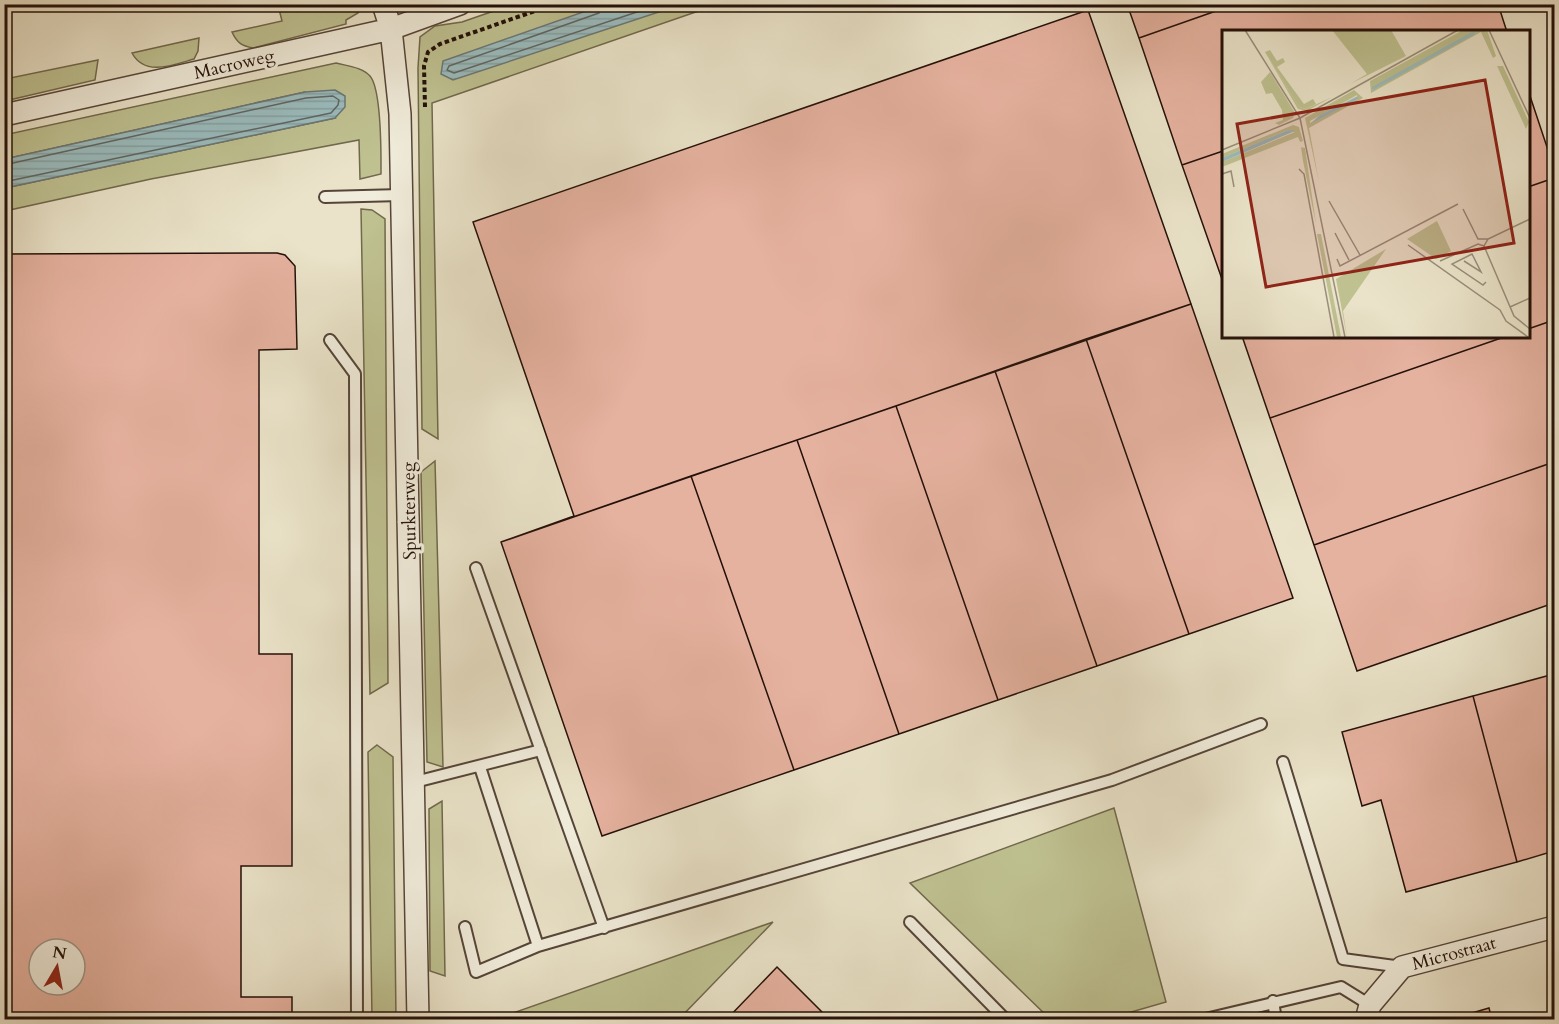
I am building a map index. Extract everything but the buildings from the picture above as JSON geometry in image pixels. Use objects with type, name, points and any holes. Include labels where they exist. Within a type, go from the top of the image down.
[{"type":"street","name":"Spurkterweg","points":[[383,4],[391,28],[400,114],[418,1020]]},
{"type":"street","name":"Macroweg","points":[[4,115],[391,28],[460,4]]},
{"type":"street","name":"Microstraat","points":[[1368,1012],[1402,967],[1554,927]]},
{"type":"lane","points":[[325,198],[401,195]]},
{"type":"lane","points":[[330,340],[355,374],[357,1020]]},
{"type":"lane","points":[[476,568],[604,928]]},
{"type":"lane","points":[[465,927],[476,972],[538,946],[1112,780],[1262,724]]},
{"type":"lane","points":[[415,782],[541,750]]},
{"type":"lane","points":[[1283,762],[1343,959],[1402,967]]},
{"type":"lane","points":[[480,767],[538,946]]},
{"type":"lane","points":[[910,922],[1006,1020]]},
{"type":"lane","points":[[1201,1020],[1341,987],[1368,1012]]},
{"type":"lane","points":[[1273,1002],[1276,1020]]},
{"type":"path","points":[[425,114],[424,66],[428,52],[440,44],[555,4]]},
{"type":"green space","points":[[278,4],[362,5],[358,13],[346,20],[346,24],[253,48],[238,41],[232,32],[282,21]]},
{"type":"green space","points":[[511,5],[606,5],[476,51],[680,5],[716,5],[432,103],[438,439],[422,429],[418,68],[420,37],[435,26],[462,22]]},
{"type":"green space","points":[[199,38],[198,51],[194,59],[169,66],[144,65],[132,53]]},
{"type":"green space","points":[[98,60],[95,80],[5,101],[5,79]]},
{"type":"green space","points":[[336,63],[363,71],[374,83],[380,123],[381,174],[360,179],[359,140],[151,179],[5,211],[5,188],[335,118],[305,92],[5,159],[4,135]]},
{"type":"green space","points":[[361,209],[372,210],[385,219],[388,683],[370,694]]},
{"type":"green space","points":[[435,461],[443,767],[427,762],[421,472]]},
{"type":"green space","points":[[377,745],[393,757],[396,1019],[372,1019],[368,752]]},
{"type":"green space","points":[[442,801],[445,976],[430,971],[429,809]]},
{"type":"green space","points":[[1114,808],[1166,1002],[1107,1019],[1050,1019],[910,883]]},
{"type":"green space","points":[[773,922],[679,1019],[496,1019]]},
{"type":"water","points":[[606,4],[680,5],[453,80],[441,74],[443,61]]},
{"type":"water","points":[[335,90],[345,96],[345,107],[335,118],[5,188],[5,159],[305,92]]}]
